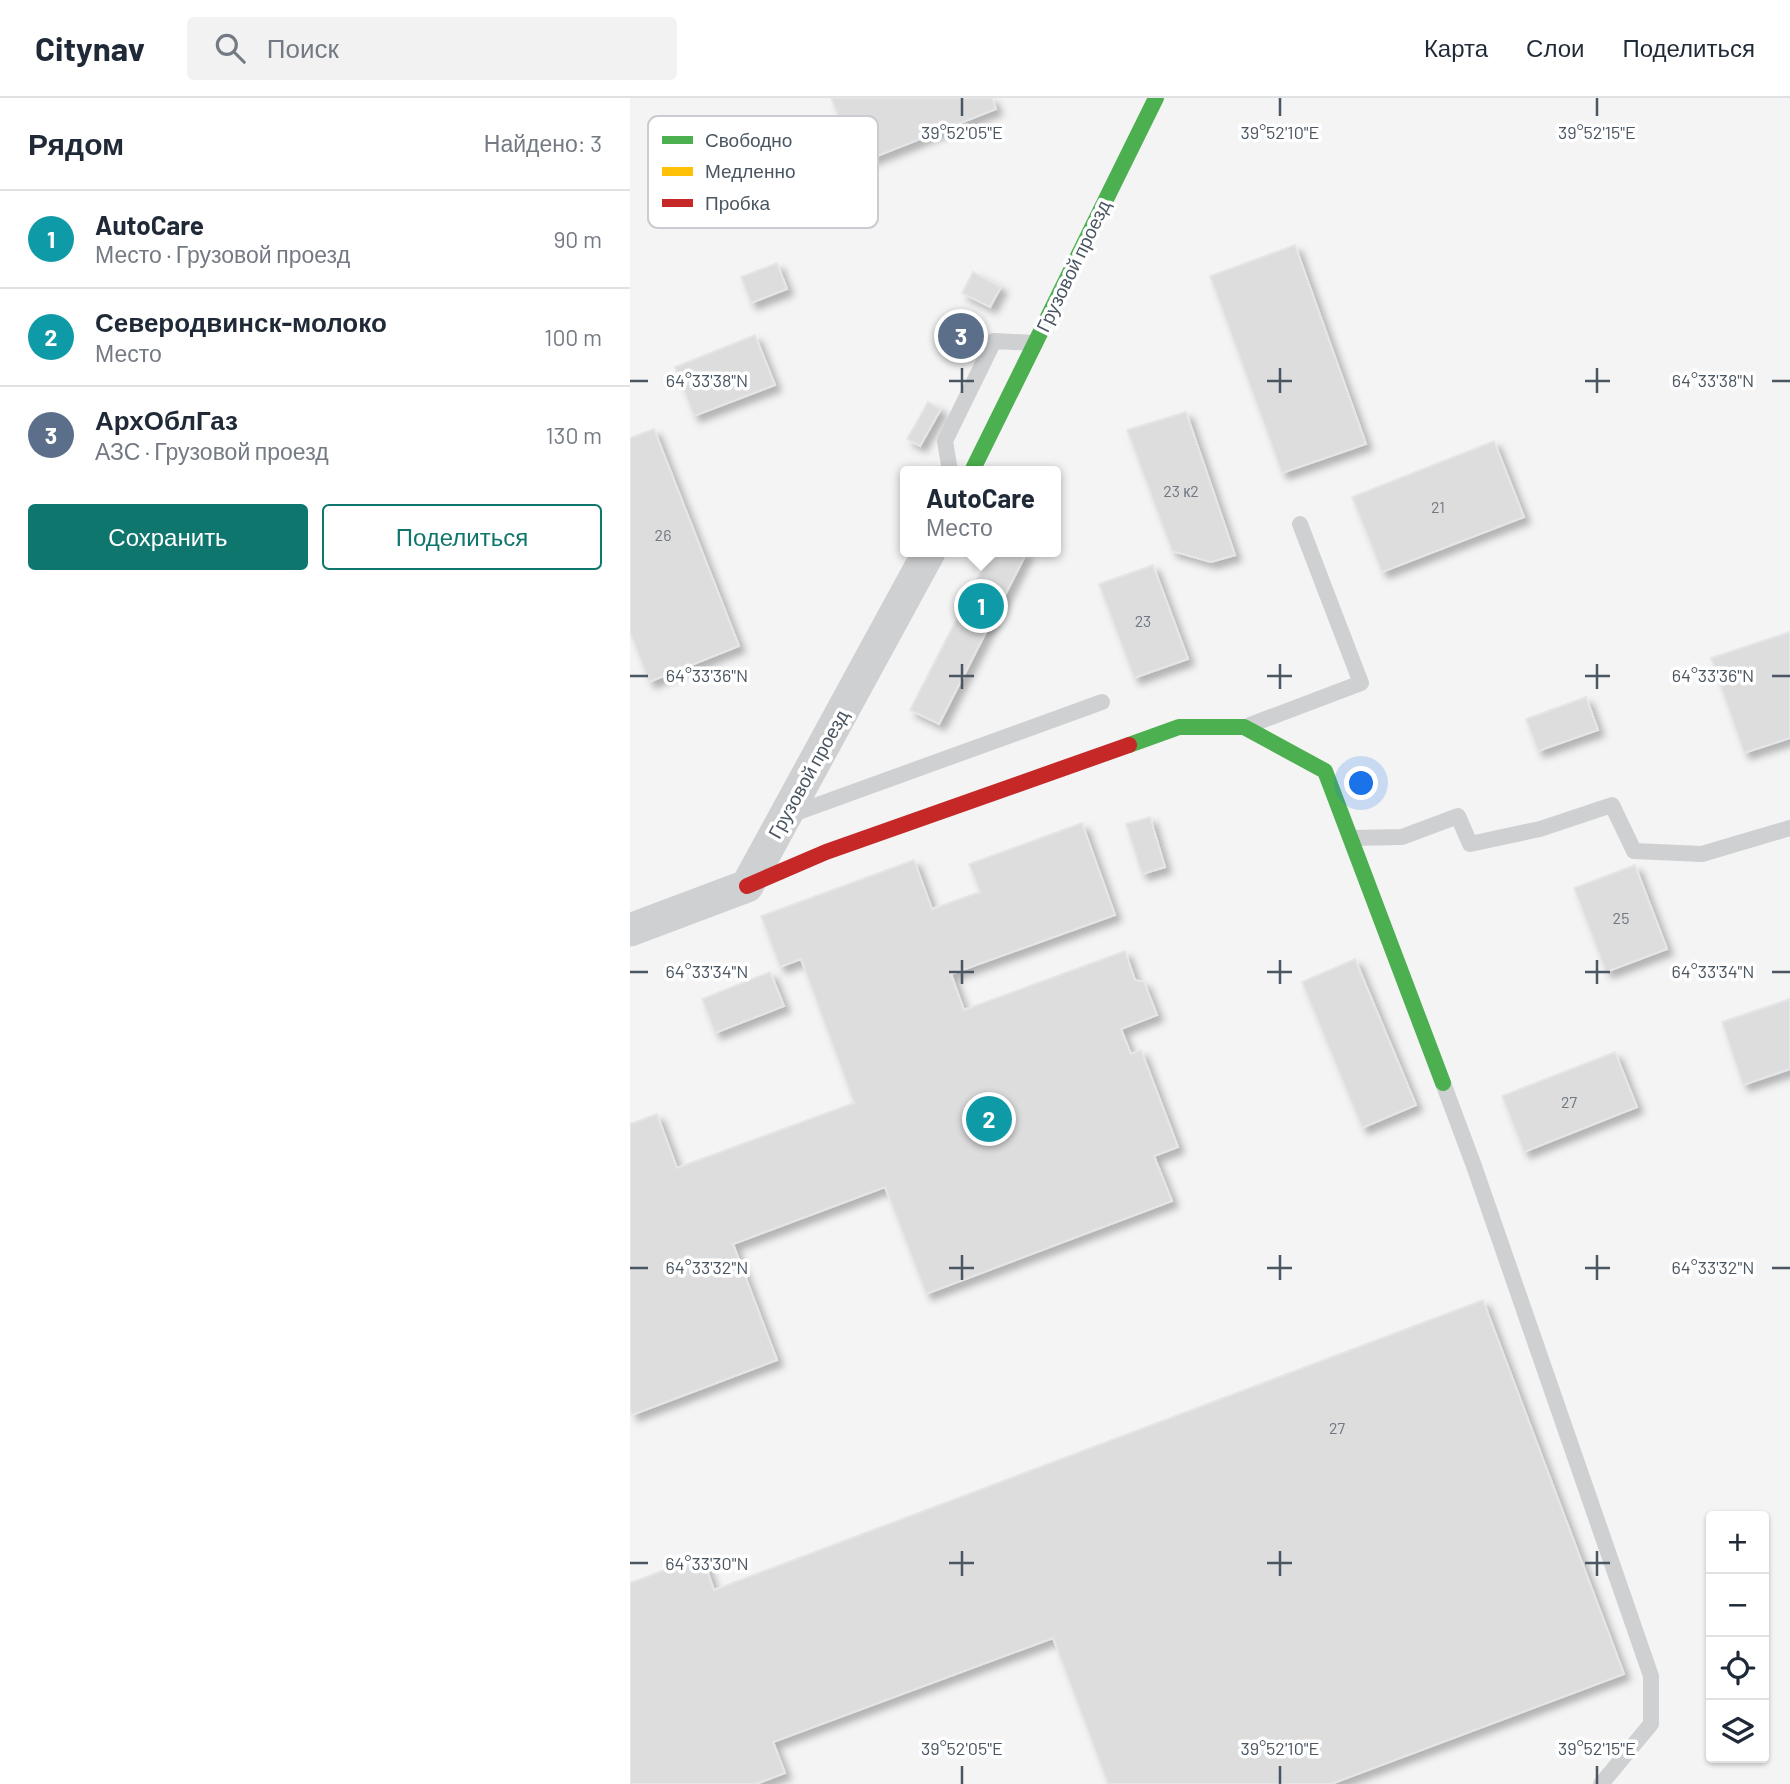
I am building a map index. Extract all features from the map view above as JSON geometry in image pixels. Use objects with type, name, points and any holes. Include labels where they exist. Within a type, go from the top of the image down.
[{"type":"street","name":"Грузовой проезд","points":[[974,466],[1156,98]]},
{"type":"street","name":"Грузовой проезд","points":[[747,886],[926,557]]},
{"type":"street","points":[[630,930],[747,886],[826,852],[1179,727],[1244,727],[1325,771],[1443,1083]]},
{"type":"lane","points":[[949,466],[945,441],[994,341],[1035,342]]},
{"type":"lane","points":[[1244,727],[1361,683],[1300,524]]},
{"type":"lane","points":[[785,817],[1102,702]]},
{"type":"lane","points":[[1349,838],[1402,837],[1458,816],[1470,844],[1540,828],[1612,805],[1634,851],[1702,853],[1790,828]]},
{"type":"lane","points":[[1443,1083],[1475,1166],[1651,1676],[1651,1724],[1601,1784]]},
{"type":"building","points":[[831,98],[992,98],[996,109],[878,156],[878,116],[838,116]]},
{"type":"building","points":[[1295,245],[1366,444],[1282,473],[1210,276]]},
{"type":"building","points":[[777,263],[787,289],[751,303],[741,277]]},
{"type":"building","points":[[973,272],[1001,287],[990,307],[962,293]]},
{"type":"building","points":[[952,320],[979,332],[970,352],[943,340]]},
{"type":"building","points":[[755,335],[775,385],[694,416],[675,367]]},
{"type":"building","points":[[928,402],[941,409],[920,446],[907,439]]},
{"type":"building","points":[[1186,412],[1235,555],[1211,562],[1172,551],[1127,430]]},
{"type":"building","points":[[654,429],[739,646],[649,682],[630,632],[630,438]]},
{"type":"building","points":[[1494,441],[1524,517],[1382,572],[1352,497]]},
{"type":"building","points":[[988,557],[1024,557],[939,724],[910,710]]},
{"type":"building","points":[[1153,565],[1188,659],[1134,678],[1099,584]]},
{"type":"building","points":[[1790,632],[1790,738],[1744,753],[1711,658]]},
{"type":"building","points":[[1586,697],[1598,730],[1538,751],[1526,719]]},
{"type":"building","points":[[1150,817],[1165,867],[1142,874],[1126,824]]},
{"type":"building","points":[[1082,823],[1115,915],[951,974],[964,1010],[1125,951],[1135,980],[1144,982],[1157,1015],[1121,1029],[1131,1054],[1141,1050],[1178,1147],[1154,1156],[1172,1201],[926,1294],[885,1187],[733,1244],[777,1360],[632,1415],[630,1124],[657,1114],[677,1168],[854,1103],[801,959],[780,967],[761,916],[914,860],[932,909],[980,892],[969,864]]},
{"type":"building","points":[[1635,865],[1667,949],[1606,972],[1574,888]]},
{"type":"building","points":[[1355,959],[1416,1105],[1362,1128],[1302,982]]},
{"type":"building","points":[[770,972],[784,1006],[715,1033],[702,999]]},
{"type":"building","points":[[1790,999],[1790,1069],[1743,1085],[1722,1022]]},
{"type":"building","points":[[1615,1052],[1637,1107],[1524,1152],[1502,1096]]},
{"type":"building","points":[[1483,1300],[1624,1674],[1331,1784],[1108,1784],[1053,1638],[773,1742],[785,1773],[756,1784],[630,1784],[630,1583],[702,1556],[714,1590]]},
{"type":"traffic: fast","points":[[974,466],[1156,98]]},
{"type":"traffic: fast","points":[[1129,745],[1179,727],[1244,727],[1325,771],[1443,1083]]},
{"type":"traffic: jam","points":[[747,886],[826,852],[1129,745]]},
{"type":"place","name":"АрхОблГаз","points":[[961,336]]},
{"type":"place","name":"AutoCare","points":[[981,606]]},
{"type":"place","name":"Северодвинск-молоко","points":[[989,1119]]}]
